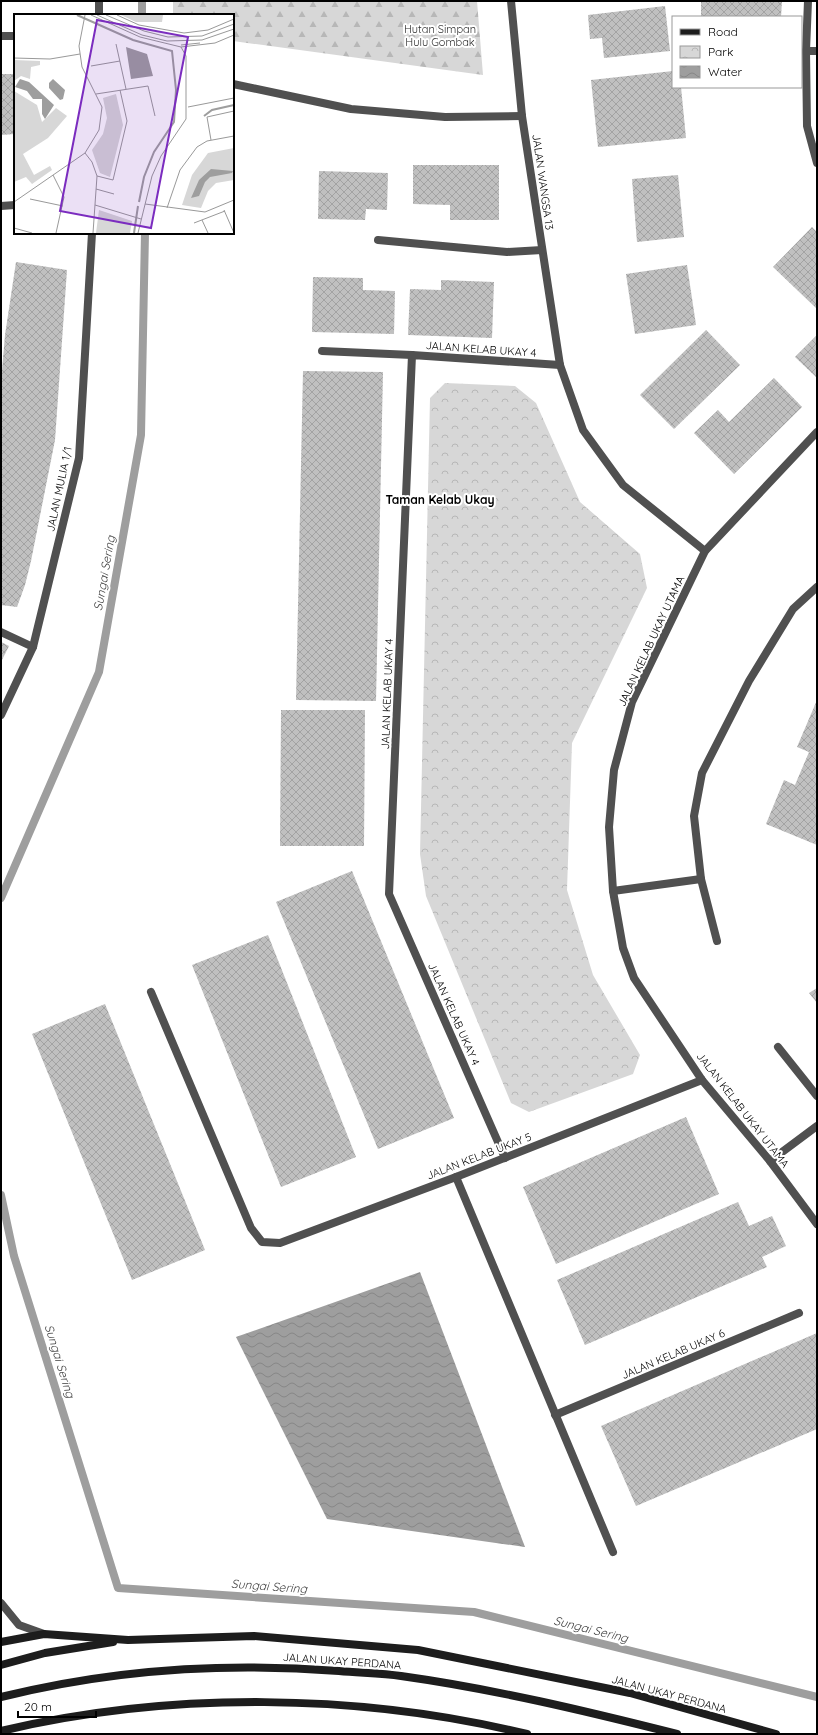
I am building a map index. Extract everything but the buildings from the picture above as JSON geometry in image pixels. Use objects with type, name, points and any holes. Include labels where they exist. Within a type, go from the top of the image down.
[{"type":"street","points":[[99,1],[99,14]]},
{"type":"street","name":"JALAN WANGSA 13","points":[[511,1],[522,116],[560,366],[583,430],[623,485],[705,551]]},
{"type":"street","points":[[808,1],[806,51],[807,126],[817,163]]},
{"type":"street","points":[[1,36],[14,36]]},
{"type":"street","points":[[806,51],[817,51]]},
{"type":"street","points":[[234,84],[351,109],[445,117],[522,116]]},
{"type":"street","points":[[1,206],[14,205]]},
{"type":"street","name":"JALAN MULIA 1/1","points":[[1,715],[33,647],[79,458],[92,234]]},
{"type":"street","points":[[378,240],[507,252],[542,250]]},
{"type":"street","points":[[322,351],[412,355]]},
{"type":"street","name":"JALAN KELAB UKAY 4","points":[[504,1158],[389,894],[412,355],[560,366]]},
{"type":"street","name":"JALAN KELAB UKAY UTAMA","points":[[817,432],[705,551],[632,702],[614,770],[609,827],[613,891],[623,948],[634,978],[702,1080],[770,1161],[817,1224]]},
{"type":"street","points":[[717,941],[701,879],[694,816],[702,773],[749,681],[793,609],[817,587]]},
{"type":"street","points":[[1,632],[33,647]]},
{"type":"street","points":[[613,891],[701,879]]},
{"type":"street","name":"JALAN KELAB UKAY 5","points":[[151,992],[251,1228],[262,1242],[280,1243],[456,1177],[702,1080]]},
{"type":"street","points":[[778,1047],[817,1096]]},
{"type":"street","points":[[770,1161],[817,1126]]},
{"type":"street","points":[[456,1177],[613,1552]]},
{"type":"street","name":"JALAN KELAB UKAY 6","points":[[555,1415],[799,1313]]},
{"type":"street","points":[[1,1603],[19,1625],[44,1634]]},
{"type":"street","name":"JALAN UKAY PERDANA","points":[[1,1642],[44,1634],[128,1640],[254,1636],[418,1650],[630,1693],[776,1734]]},
{"type":"street","name":"JALAN UKAY PERDANA","points":[[1,1665],[45,1653],[128,1640]]},
{"type":"street","name":"JALAN UKAY PERDANA","points":[[1,1697],[41,1687],[106,1676],[172,1669],[239,1667],[304,1668],[399,1676],[503,1692],[677,1734]]},
{"type":"street","points":[[1,1731],[47,1720],[172,1704],[300,1702],[394,1710],[496,1726],[527,1734]]},
{"type":"green space","name":"Hutan Simpan Hulu Gombak","points":[[173,1],[477,1],[483,75],[234,41],[234,14],[173,14]]},
{"type":"green space","points":[[445,383],[515,386],[536,403],[580,502],[640,554],[647,588],[572,743],[567,890],[593,975],[640,1055],[633,1074],[529,1112],[511,1103],[426,896],[420,854],[430,398]]},
{"type":"water","points":[[420,1272],[525,1547],[327,1519],[236,1337]]},
{"type":"waterway","name":"Sungai Sering","points":[[142,1],[142,14]]},
{"type":"waterway","name":"Sungai Sering","points":[[1,898],[99,672],[141,435],[145,234]]},
{"type":"waterway","name":"Sungai Sering","points":[[1,1195],[14,1256],[118,1588],[474,1612],[817,1697]]},
{"type":"district","name":"Taman Kelab Ukay","points":[[440,499]]}]
